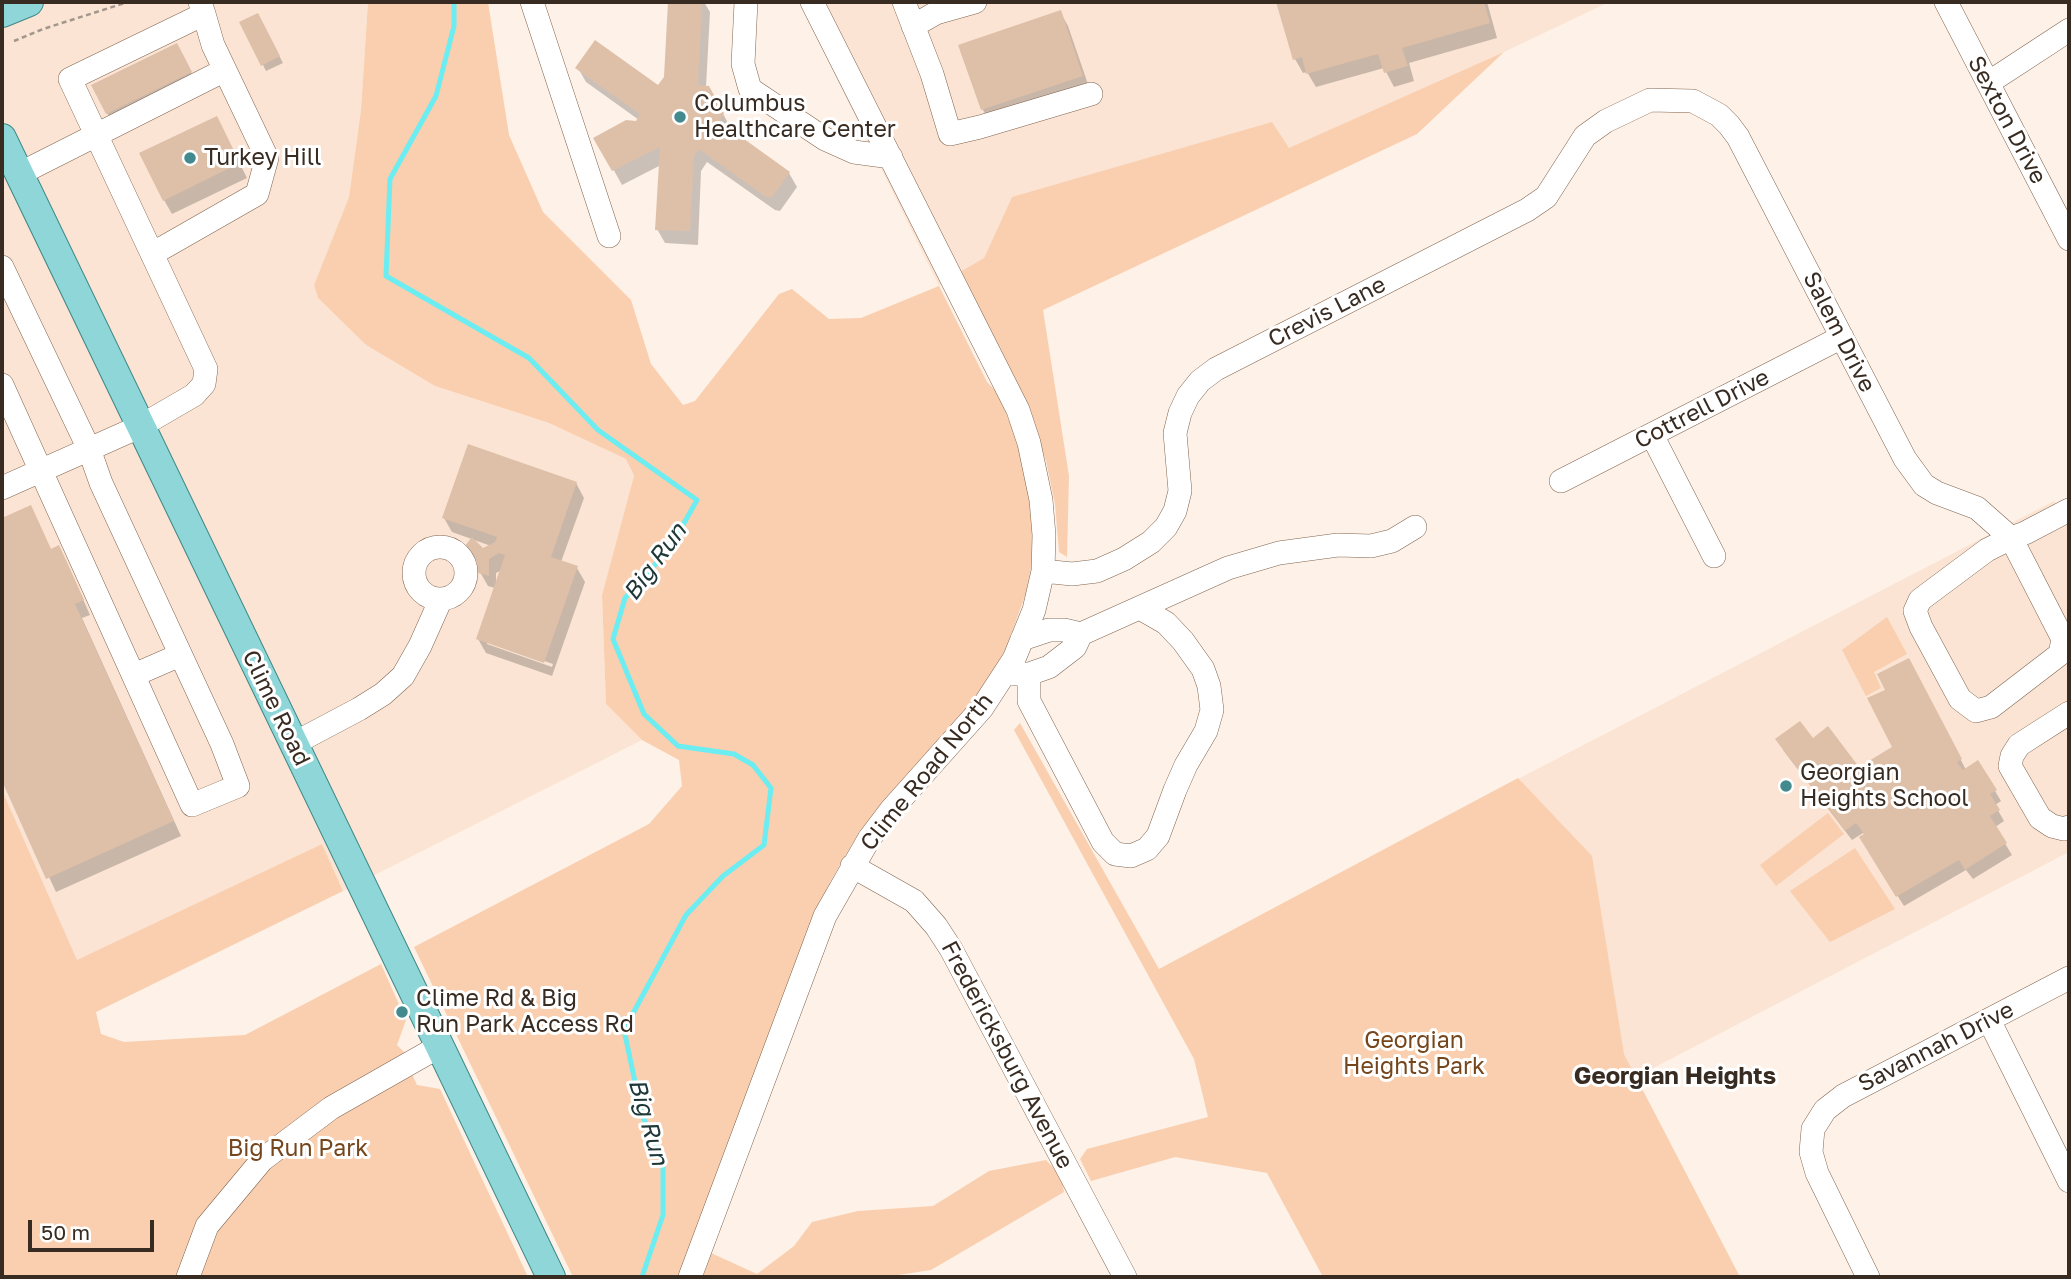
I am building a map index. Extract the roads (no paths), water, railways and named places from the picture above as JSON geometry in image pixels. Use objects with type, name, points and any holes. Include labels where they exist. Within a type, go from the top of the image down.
[{"type":"main road","points":[[2,13],[29,2]]},
{"type":"main road","name":"Clime Road","points":[[2,138],[551,1277]]},
{"type":"street","points":[[532,2],[609,236]]},
{"type":"street","points":[[746,2],[743,64],[750,89],[825,139],[854,152],[891,157]]},
{"type":"street","name":"Clime Road North","points":[[690,1277],[825,916],[869,839],[891,810],[982,708],[1003,675],[1034,610],[1043,571],[1041,500],[1029,443],[1018,410],[812,2]]},
{"type":"street","points":[[904,2],[932,75],[950,134],[1091,94]]},
{"type":"street","points":[[913,26],[936,13],[975,2]]},
{"type":"street","name":"Sexton Drive","points":[[1946,2],[2069,239]]},
{"type":"street","points":[[2,488],[139,426],[194,395],[204,384],[206,369],[96,135],[70,79],[202,8],[213,45],[267,158],[257,194],[152,254]]},
{"type":"street","points":[[1988,83],[2069,30]]},
{"type":"street","points":[[19,174],[225,70]]},
{"type":"street","name":"Crevis Lane","points":[[1043,571],[1072,574],[1097,570],[1142,548],[1166,527],[1175,511],[1180,491],[1175,433],[1180,413],[1188,396],[1200,381],[1216,369],[1527,210],[1546,197],[1586,136],[1606,121],[1650,100],[1693,101]]},
{"type":"street","name":"Salem Drive","points":[[1693,101],[1719,115],[1738,137],[1905,459],[1924,485],[1952,500],[1977,508],[2011,538]]},
{"type":"street","points":[[2,267],[12,313],[89,449],[101,483],[238,786],[192,805],[2,385]]},
{"type":"street","name":"Cottrell Drive","points":[[1561,481],[1842,337]]},
{"type":"street","points":[[1652,435],[1714,556]]},
{"type":"street","points":[[2011,538],[2063,639],[2060,654],[1991,706],[1976,711],[1960,699],[1921,627],[1915,611],[1920,600],[1987,550],[2011,538],[2025,533],[2069,510]]},
{"type":"street","points":[[1022,639],[1049,630],[1081,634],[1228,568],[1259,559],[1303,548],[1371,546],[1392,541],[1415,527]]},
{"type":"street","points":[[293,744],[359,709],[383,694],[403,676],[441,599]]},
{"type":"street","points":[[1029,674],[1029,701],[1103,842],[1115,854],[1131,856],[1147,849],[1158,836],[1186,765],[1206,731],[1212,710],[1209,686],[1203,669],[1166,623],[1140,608]]},
{"type":"street","points":[[1003,675],[1029,674],[1049,667],[1075,647],[1081,634]]},
{"type":"street","points":[[134,675],[180,655]]},
{"type":"street","points":[[2069,713],[2019,745],[2012,756],[2010,766],[2040,818],[2052,826],[2064,829],[2069,827]]},
{"type":"street","name":"Fredericksburg Avenue","points":[[852,866],[914,901],[936,926],[951,949],[1125,1277]]},
{"type":"street","name":"Savannah Drive","points":[[1868,1277],[1817,1173],[1811,1152],[1813,1129],[1825,1110],[1843,1096],[2069,978]]},
{"type":"street","points":[[1989,1020],[2069,1181]]},
{"type":"street","points":[[188,1277],[206,1226],[262,1160],[331,1108],[440,1046]]},
{"type":"waterway","name":"Big Run","points":[[454,2],[454,26],[436,96],[390,179],[386,276],[529,358],[598,430],[697,500],[670,548],[625,598],[613,639],[644,714],[678,746],[734,754],[753,765],[771,788],[764,845],[723,876],[686,915],[624,1030],[642,1115],[663,1161],[663,1215],[642,1277]]},
{"type":"place","name":"Columbus Healthcare Center","points":[[680,117]]},
{"type":"place","name":"Turkey Hill","points":[[190,158]]},
{"type":"place","name":"Georgian Heights School","points":[[1786,786]]},
{"type":"place","name":"Clime Rd & Big Run Park Access Rd","points":[[402,1012]]},
{"type":"district","name":"Georgian Heights","points":[[1675,1076]]},
{"type":"park label","name":"Georgian Heights Park","points":[[1414,1054]]},
{"type":"park label","name":"Big Run Park","points":[[298,1149]]}]
